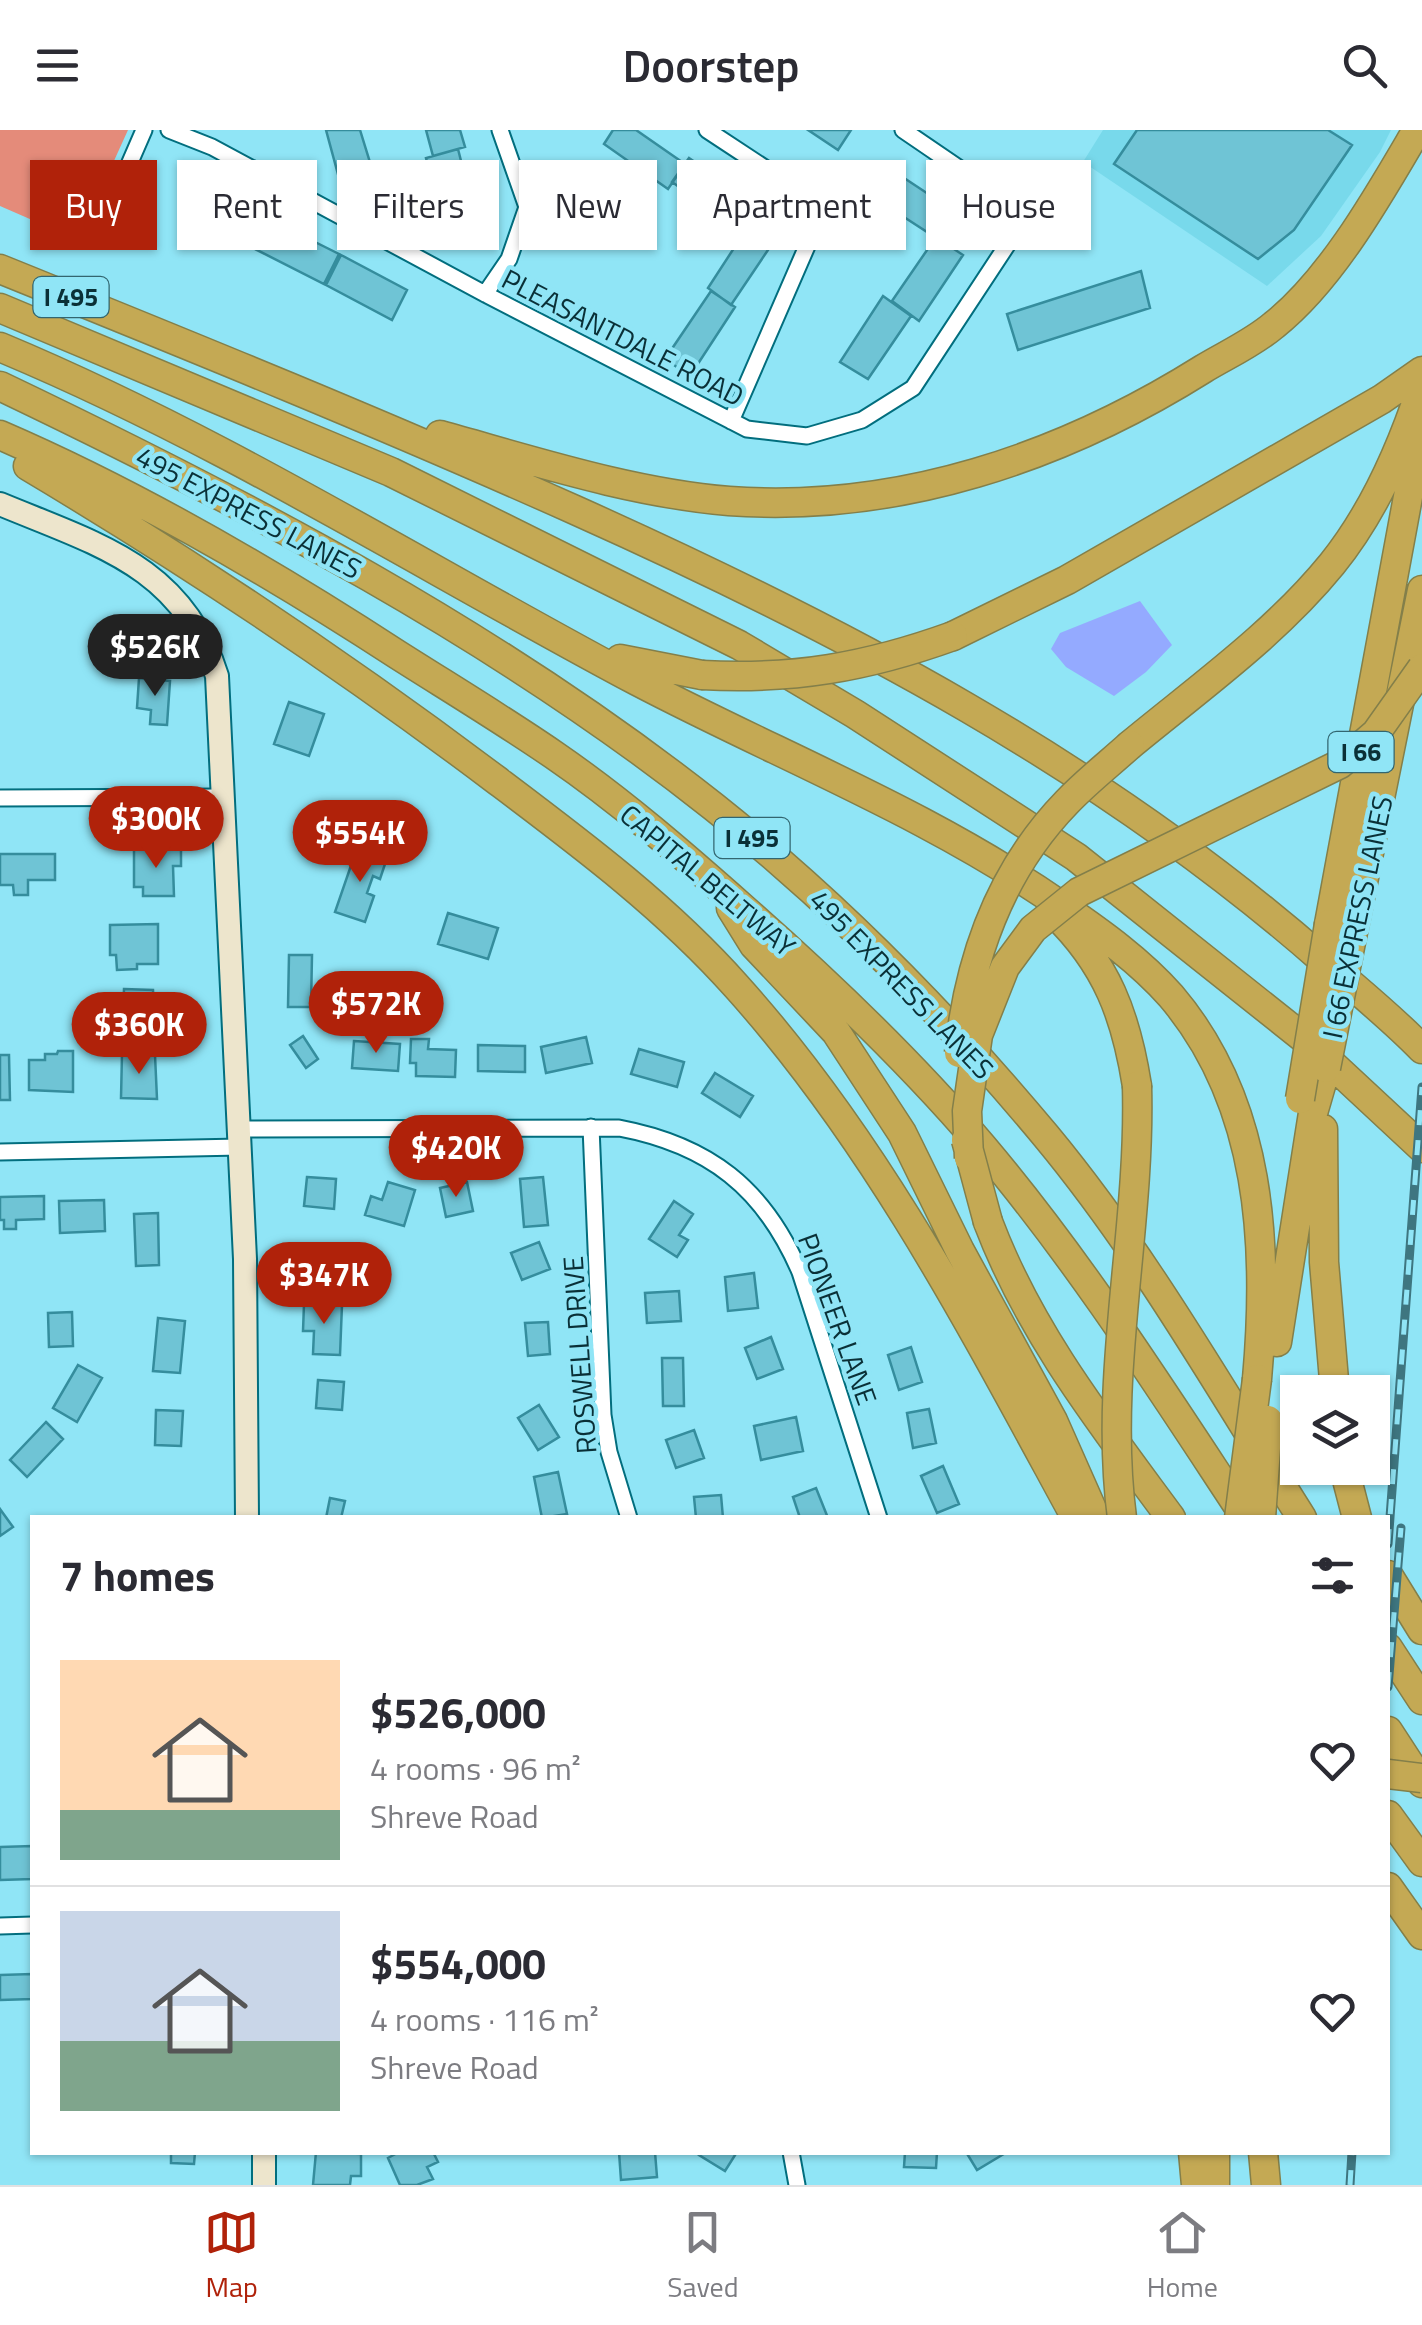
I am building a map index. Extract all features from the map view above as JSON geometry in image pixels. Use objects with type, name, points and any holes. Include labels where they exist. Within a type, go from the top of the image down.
[{"type":"highway","points":[[333,404],[595,476],[726,500],[835,502],[947,482],[1048,448],[1132,411],[1274,326],[1360,223],[1417,130]]},
{"type":"highway","name":"I 495","points":[[0,269],[333,404],[657,546],[855,643],[998,724],[1144,818],[1281,923],[1422,1049]]},
{"type":"highway","name":"I 495","points":[[0,308],[391,472],[739,645],[855,714],[1076,857],[1306,1040],[1417,1144]]},
{"type":"highway","points":[[0,347],[202,440],[643,684],[928,823],[992,860],[1130,956],[1171,997],[1204,1044],[1250,1155],[1259,1206],[1263,1268],[1262,1515]]},
{"type":"highway","points":[[514,612],[622,659],[702,675],[754,678],[856,666],[953,636],[1067,580],[1382,399],[1422,370]]},
{"type":"highway","name":"495 EXPRESS LANES","points":[[0,386],[114,440],[428,611],[656,763],[770,854],[924,998],[1045,1134],[1132,1250],[1300,1515]]},
{"type":"highway","points":[[1168,1515],[1051,1351],[1009,1274],[988,1222],[970,1158],[959,1088],[958,1057],[971,975],[1001,894],[1068,800],[1261,636],[1332,564],[1377,496],[1422,386]]},
{"type":"highway","name":"I 66","points":[[1243,1515],[1422,421]]},
{"type":"highway","name":"CAPITAL BELTWAY","points":[[0,435],[123,494],[258,568],[358,629],[556,757],[718,885],[869,1024],[982,1146],[1111,1312],[1241,1515]]},
{"type":"highway","points":[[0,450],[244,600],[366,684],[638,891],[705,952],[788,1046],[866,1152],[933,1261],[1074,1515]]},
{"type":"highway","name":"I 66 EXPRESS LANES","points":[[1312,1110],[1326,1068],[1341,930],[1422,590]]},
{"type":"highway","points":[[970,1158],[967,1111],[978,1035],[1005,966],[1033,929],[1079,892],[1340,764],[1376,733],[1422,668]]},
{"type":"highway","points":[[992,860],[1065,924],[1099,967],[1120,1008],[1137,1086],[1136,1172],[1116,1423],[1123,1515]]},
{"type":"highway","points":[[718,885],[754,946],[836,1032],[902,1132],[960,1251],[1034,1386],[1095,1515]]},
{"type":"highway","points":[[1312,1110],[1334,1375]]},
{"type":"highway","points":[[1034,1386],[1121,1515]]},
{"type":"highway","points":[[1348,1485],[1356,1515]]},
{"type":"highway","points":[[1390,1579],[1422,1630]]},
{"type":"highway","points":[[1390,1651],[1422,1700]]},
{"type":"highway","points":[[1390,1734],[1422,1781]]},
{"type":"highway","points":[[1390,1774],[1422,1781]]},
{"type":"highway","points":[[1390,1818],[1422,1862]]},
{"type":"highway","points":[[1390,1890],[1422,1935]]},
{"type":"highway","points":[[1193,2155],[1196,2185]]},
{"type":"highway","points":[[1215,2155],[1216,2185]]},
{"type":"highway","points":[[1227,2185],[1228,2155]]},
{"type":"highway","points":[[1263,2155],[1266,2185]]},
{"type":"main road","points":[[0,504],[142,569],[182,605],[198,627],[217,676],[245,1259],[247,1515]]},
{"type":"main road","points":[[264,2155],[264,2185]]},
{"type":"street","points":[[131,160],[144,130]]},
{"type":"street","name":"PLEASANTDALE ROAD","points":[[168,130],[212,147],[747,430],[808,436],[862,420],[913,388],[1020,227],[1014,205],[903,130]]},
{"type":"street","points":[[212,147],[220,130]]},
{"type":"street","points":[[485,294],[509,259],[527,207],[500,130]]},
{"type":"street","points":[[707,130],[824,208],[731,422]]},
{"type":"street","points":[[0,798],[224,797]]},
{"type":"street","name":"PIONEER LANE","points":[[0,1152],[240,1138],[591,1127],[649,1134],[705,1157],[731,1174],[772,1218],[800,1272],[878,1515]]},
{"type":"street","name":"ROSWELL DRIVE","points":[[591,1127],[602,1398],[609,1452],[628,1515]]},
{"type":"street","points":[[0,1926],[30,1925]]},
{"type":"street","points":[[792,2155],[796,2185]]},
{"type":"shaded area","points":[[0,130],[128,130],[114,160],[30,160],[30,219],[0,206]]},
{"type":"shaded area","points":[[1103,130],[1391,130],[1321,236],[1267,286],[1091,167],[1091,160],[1084,160]]},
{"type":"shaded area","points":[[1140,601],[1172,645],[1146,672],[1114,696],[1066,667],[1051,649],[1060,633]]},
{"type":"building","points":[[326,130],[360,130],[369,160],[337,160],[337,171]]},
{"type":"building","points":[[426,130],[460,130],[465,147],[433,156]]},
{"type":"building","points":[[613,130],[636,130],[679,160],[677,176],[668,189],[657,181],[657,160],[627,160],[604,144]]},
{"type":"building","points":[[808,130],[851,130],[838,150]]},
{"type":"building","points":[[1137,130],[1328,130],[1352,145],[1294,230],[1258,259],[1114,164]]},
{"type":"building","points":[[458,149],[461,160],[427,160]]},
{"type":"building","points":[[906,179],[926,192],[926,231],[906,218]]},
{"type":"building","points":[[317,243],[339,254],[324,284],[257,250],[317,250]]},
{"type":"building","points":[[733,250],[768,250],[731,305],[708,288]]},
{"type":"building","points":[[927,250],[956,250],[963,255],[919,321],[892,301]]},
{"type":"building","points":[[341,255],[407,290],[392,320],[326,285]]},
{"type":"building","points":[[1141,271],[1150,308],[1018,350],[1007,314]]},
{"type":"building","points":[[711,291],[735,307],[690,376],[665,359]]},
{"type":"building","points":[[883,296],[911,316],[868,379],[840,362]]},
{"type":"building","points":[[139,678],[170,681],[167,725],[150,724],[151,710],[137,708]]},
{"type":"building","points":[[289,702],[324,714],[309,756],[274,744]]},
{"type":"building","points":[[357,848],[387,858],[380,879],[373,876],[367,893],[374,896],[365,922],[335,912]]},
{"type":"building","points":[[134,849],[181,849],[181,866],[173,866],[174,896],[143,896],[143,887],[134,887]]},
{"type":"building","points":[[0,854],[55,854],[55,880],[28,880],[28,895],[14,895],[13,885],[0,885]]},
{"type":"building","points":[[448,913],[498,928],[488,959],[438,944]]},
{"type":"building","points":[[158,924],[158,964],[137,964],[137,969],[117,970],[116,955],[110,955],[110,925]]},
{"type":"building","points":[[289,955],[312,955],[311,1007],[288,1007]]},
{"type":"building","points":[[124,989],[153,990],[155,1034],[122,1035]]},
{"type":"building","points":[[303,1036],[318,1059],[306,1068],[290,1045]]},
{"type":"building","points":[[586,1037],[592,1063],[546,1073],[541,1047]]},
{"type":"building","points":[[411,1039],[429,1039],[428,1049],[456,1050],[455,1077],[416,1076],[416,1063],[410,1063]]},
{"type":"building","points":[[354,1041],[400,1044],[398,1071],[352,1068]]},
{"type":"building","points":[[478,1045],[525,1046],[525,1072],[478,1071]]},
{"type":"building","points":[[639,1049],[684,1062],[677,1087],[631,1074]]},
{"type":"building","points":[[73,1051],[73,1092],[29,1090],[29,1060],[45,1060],[45,1054]]},
{"type":"building","points":[[122,1054],[155,1055],[157,1099],[121,1098]]},
{"type":"building","points":[[0,1055],[9,1055],[10,1100],[0,1100]]},
{"type":"building","points":[[715,1073],[753,1096],[740,1117],[702,1093]]},
{"type":"building","points":[[307,1177],[336,1179],[334,1209],[304,1206]]},
{"type":"building","points":[[543,1177],[548,1225],[524,1227],[520,1179]]},
{"type":"building","points":[[388,1182],[415,1190],[404,1226],[365,1215],[371,1196],[382,1200]]},
{"type":"building","points":[[467,1182],[473,1211],[446,1217],[440,1188]]},
{"type":"building","points":[[44,1196],[44,1219],[16,1220],[16,1229],[4,1229],[0,1197]]},
{"type":"building","points":[[104,1200],[105,1231],[60,1233],[59,1201]]},
{"type":"building","points":[[674,1201],[693,1214],[679,1235],[688,1240],[677,1257],[649,1239]]},
{"type":"building","points":[[158,1213],[159,1265],[136,1266],[134,1214]]},
{"type":"building","points":[[539,1242],[550,1269],[522,1280],[511,1253]]},
{"type":"building","points":[[294,1246],[317,1248],[319,1289],[300,1287],[301,1280],[292,1279]]},
{"type":"building","points":[[754,1273],[758,1308],[728,1311],[725,1277]]},
{"type":"building","points":[[679,1291],[681,1321],[647,1323],[645,1293]]},
{"type":"building","points":[[304,1304],[342,1305],[340,1355],[313,1354],[314,1331],[303,1331]]},
{"type":"building","points":[[72,1312],[73,1346],[49,1347],[48,1313]]},
{"type":"building","points":[[158,1318],[185,1321],[180,1373],[153,1371]]},
{"type":"building","points":[[548,1322],[550,1354],[528,1356],[525,1323]]},
{"type":"building","points":[[771,1337],[783,1369],[757,1379],[745,1348]]},
{"type":"building","points":[[911,1347],[922,1382],[899,1390],[888,1355]]},
{"type":"building","points":[[662,1358],[683,1358],[684,1406],[663,1406]]},
{"type":"building","points":[[78,1365],[102,1378],[77,1422],[53,1408]]},
{"type":"building","points":[[318,1380],[344,1382],[342,1410],[316,1408]]},
{"type":"building","points":[[539,1405],[559,1437],[538,1450],[518,1418]]},
{"type":"building","points":[[929,1409],[936,1443],[913,1448],[907,1413]]},
{"type":"building","points":[[156,1410],[183,1411],[181,1446],[155,1445]]},
{"type":"building","points":[[796,1417],[803,1451],[761,1460],[754,1426]]},
{"type":"building","points":[[46,1422],[63,1439],[27,1477],[10,1460]]},
{"type":"building","points":[[694,1430],[704,1458],[676,1468],[666,1440]]},
{"type":"building","points":[[943,1466],[959,1504],[937,1513],[921,1476]]},
{"type":"building","points":[[558,1472],[567,1514],[541,1515],[534,1477]]},
{"type":"building","points":[[816,1488],[827,1515],[799,1515],[793,1497]]},
{"type":"building","points":[[721,1495],[723,1515],[696,1515],[694,1497]]},
{"type":"building","points":[[330,1498],[345,1501],[342,1515],[327,1515]]},
{"type":"building","points":[[0,1509],[13,1527],[0,1536]]},
{"type":"building","points":[[30,1846],[30,1879],[0,1880],[0,1847]]},
{"type":"building","points":[[30,1974],[30,1999],[0,2000],[0,1975]]},
{"type":"building","points":[[171,2155],[195,2155],[194,2164],[171,2163]]},
{"type":"building","points":[[316,2155],[361,2155],[361,2176],[351,2176],[350,2185],[313,2185]]},
{"type":"building","points":[[434,2155],[438,2162],[427,2167],[433,2179],[417,2185],[400,2185],[388,2158]]},
{"type":"building","points":[[619,2155],[655,2155],[657,2177],[621,2180]]},
{"type":"building","points":[[699,2155],[735,2155],[725,2171]]},
{"type":"building","points":[[905,2155],[937,2155],[936,2168],[904,2167]]},
{"type":"building","points":[[968,2155],[1002,2155],[977,2170]]},
{"type":"railway","points":[[1390,1517],[1422,1087]]},
{"type":"railway","points":[[1390,1663],[1401,1528]]},
{"type":"railway","points":[[1350,2185],[1352,2155]]}]
